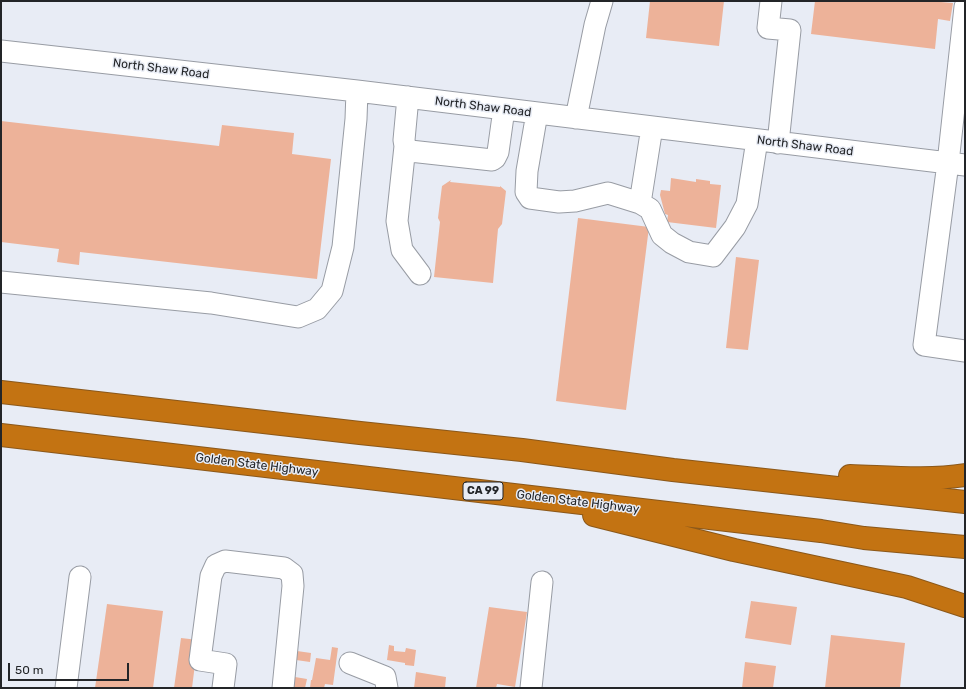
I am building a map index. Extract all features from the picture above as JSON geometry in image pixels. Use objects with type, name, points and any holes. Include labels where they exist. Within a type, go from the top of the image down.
[{"type":"highway","points":[[1,392],[522,450],[673,470],[965,502]]},
{"type":"highway","name":"Golden State Highway","points":[[1,435],[503,493],[821,531],[864,538],[965,547]]},
{"type":"highway","points":[[673,470],[915,478],[965,476]]},
{"type":"highway","points":[[503,493],[734,550],[907,587],[965,606]]},
{"type":"street","points":[[576,118],[595,25],[602,1]]},
{"type":"street","points":[[771,1],[768,28],[790,30],[778,143]]},
{"type":"street","points":[[965,7],[956,164],[924,345],[965,351]]},
{"type":"street","name":"North Shaw Road","points":[[1,51],[357,91],[956,164]]},
{"type":"street","points":[[1,282],[211,303],[298,316],[317,309],[332,291],[343,247],[356,119],[357,91]]},
{"type":"street","points":[[408,98],[405,125],[405,146],[397,221],[402,250],[420,274]]},
{"type":"street","points":[[405,146],[410,151],[492,160],[498,152],[504,109]]},
{"type":"street","points":[[538,113],[527,171],[526,192],[530,198],[559,202],[575,201],[608,193],[640,203],[650,209],[662,235],[672,243],[689,252],[713,256],[735,227],[747,204],[757,140]]},
{"type":"street","points":[[640,203],[652,127]]},
{"type":"street","points":[[223,688],[226,664],[200,660],[211,576],[216,565],[225,561],[284,568],[292,574],[293,586],[283,688]]},
{"type":"street","points":[[66,688],[80,577]]},
{"type":"street","points":[[531,688],[542,582]]},
{"type":"street","points":[[350,663],[385,677],[387,688]]},
{"type":"building","points":[[650,1],[724,1],[719,46],[646,38]]},
{"type":"building","points":[[815,1],[941,1],[953,3],[950,21],[938,19],[935,49],[811,34]]},
{"type":"building","points":[[1,121],[219,146],[222,125],[294,133],[292,154],[331,159],[317,279],[80,252],[79,265],[57,262],[59,249],[1,242]]},
{"type":"building","points":[[671,178],[696,182],[696,179],[710,181],[710,184],[721,185],[716,228],[667,222],[668,215],[665,214],[660,195],[661,190],[670,191]]},
{"type":"building","points":[[451,180],[450,182],[500,186],[506,191],[502,224],[498,229],[493,283],[434,277],[442,186]]},
{"type":"building","points":[[578,218],[649,227],[626,410],[556,401]]},
{"type":"building","points":[[736,257],[759,260],[748,350],[726,348]]},
{"type":"building","points":[[751,601],[797,607],[791,645],[745,638]]},
{"type":"building","points":[[107,604],[163,611],[153,688],[95,688]]},
{"type":"building","points":[[489,607],[527,612],[515,687],[497,684],[496,688],[476,688]]},
{"type":"building","points":[[831,635],[905,643],[900,688],[825,688]]},
{"type":"building","points":[[181,638],[198,640],[192,688],[174,688]]},
{"type":"building","points":[[389,645],[394,646],[394,651],[405,652],[406,648],[416,650],[414,666],[387,660]]},
{"type":"building","points":[[332,647],[338,648],[333,685],[325,684],[324,688],[310,688],[316,658],[330,660]]},
{"type":"building","points":[[297,651],[311,653],[310,662],[296,660]]},
{"type":"building","points":[[745,662],[776,666],[773,688],[742,688]]},
{"type":"building","points":[[416,672],[446,677],[445,688],[414,688]]},
{"type":"building","points":[[289,676],[307,679],[305,688],[287,688]]}]
